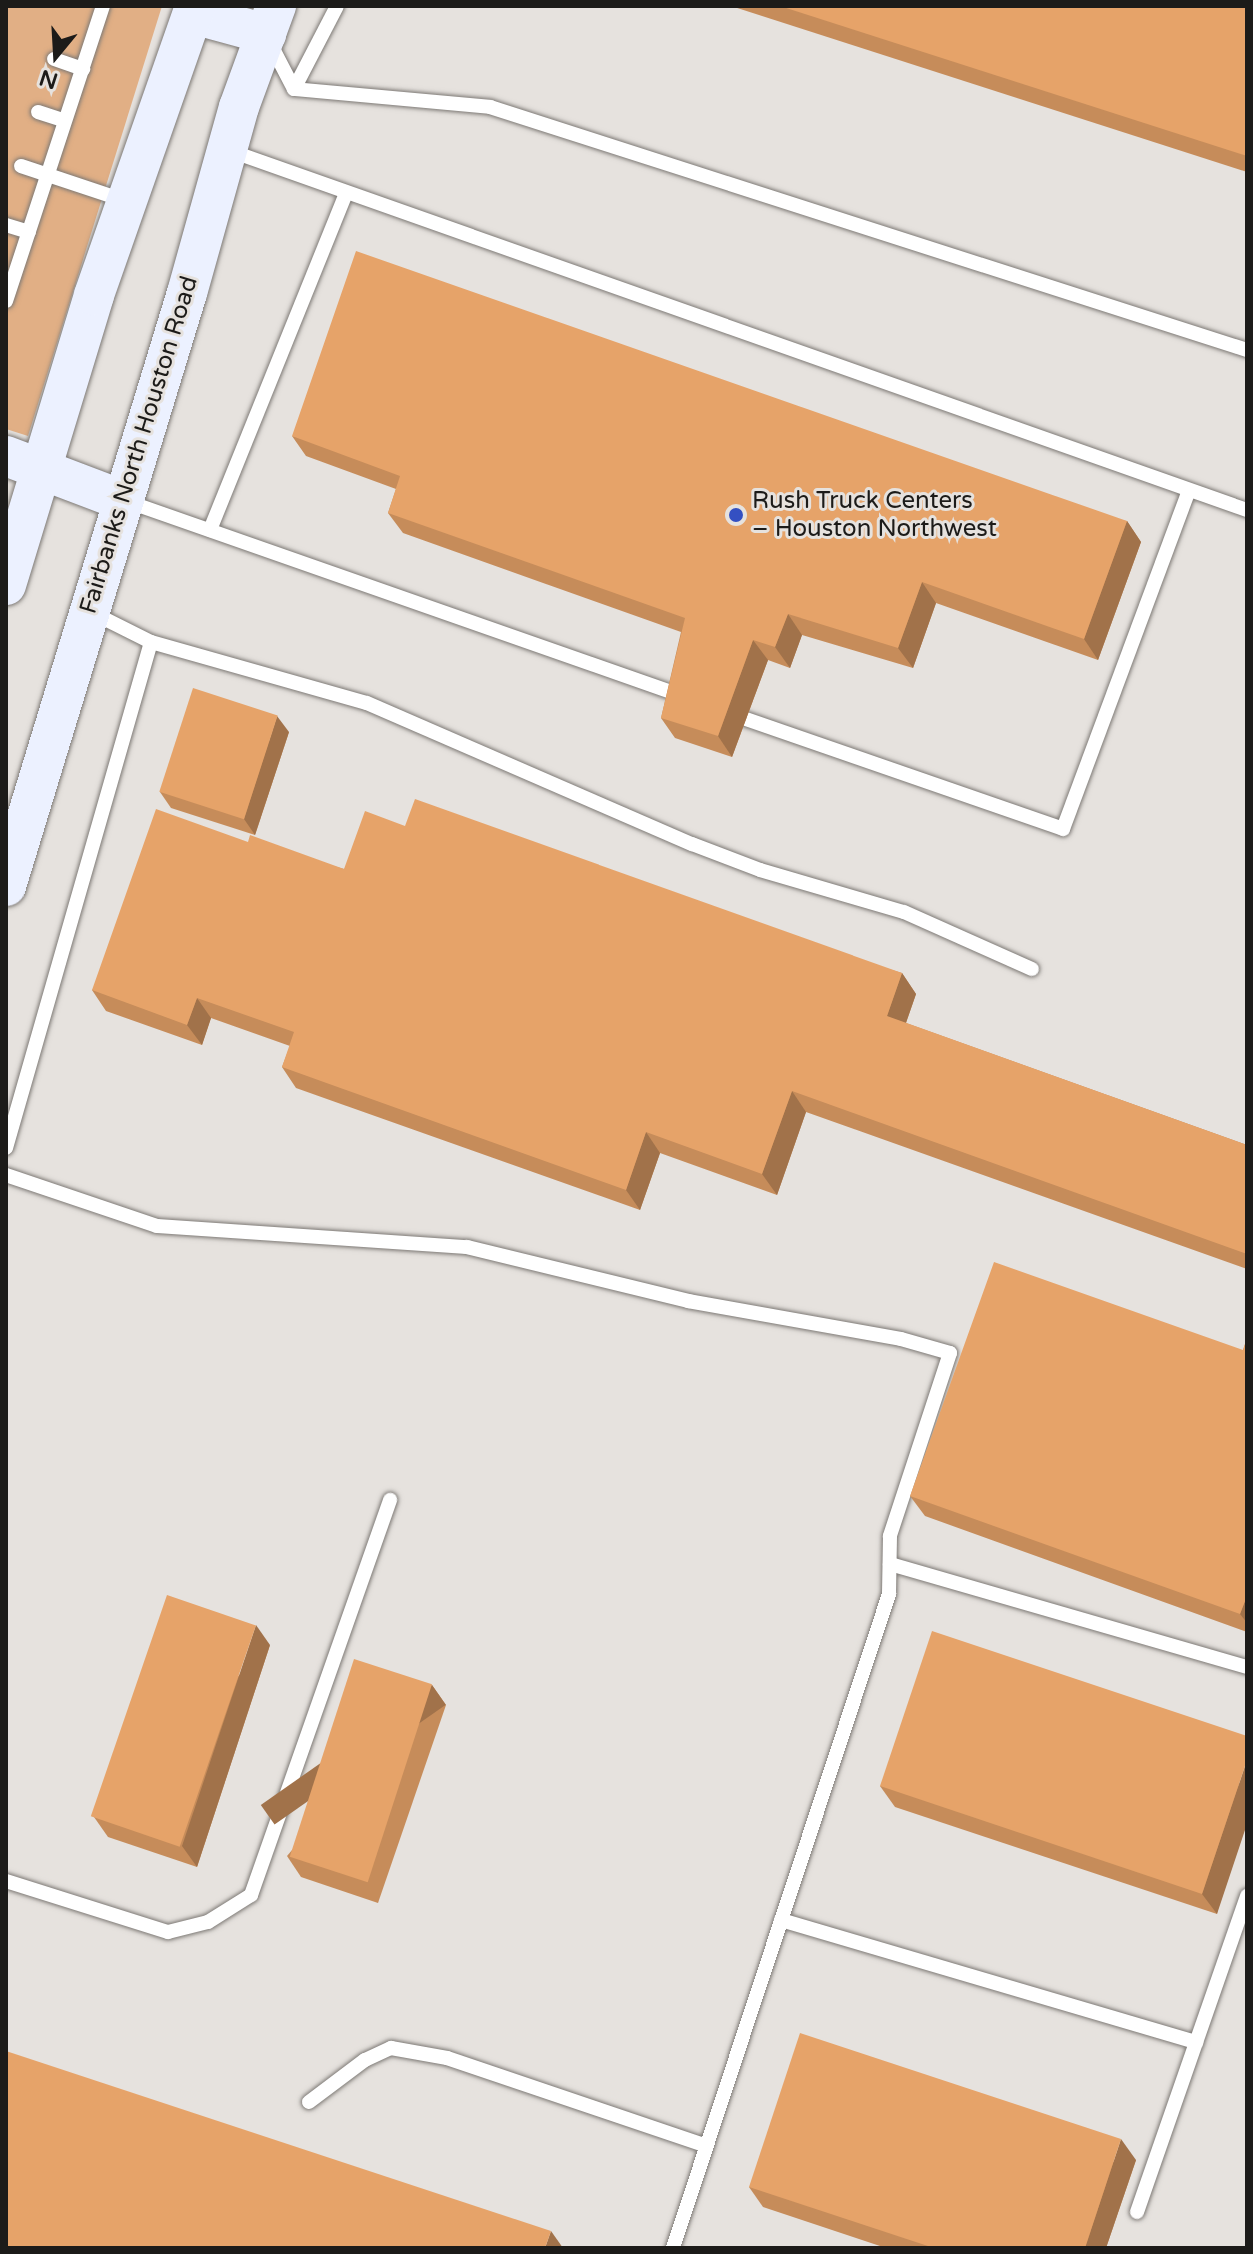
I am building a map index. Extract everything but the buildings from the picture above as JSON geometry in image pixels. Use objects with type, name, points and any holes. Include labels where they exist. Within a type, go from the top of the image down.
[{"type":"main road","points":[[6,585],[23,462],[127,201],[190,10],[271,20]]},
{"type":"main road","name":"Fairbanks North Houston Road","points":[[6,886],[87,611],[187,293],[227,150],[271,20]]},
{"type":"main road","points":[[23,462],[122,500]]},
{"type":"lane","points":[[6,301],[103,6]]},
{"type":"lane","points":[[294,89],[337,6]]},
{"type":"lane","points":[[271,20],[294,89]]},
{"type":"lane","points":[[54,59],[83,69]]},
{"type":"lane","points":[[294,89],[490,107],[1247,350]]},
{"type":"lane","points":[[38,112],[65,121]]},
{"type":"lane","points":[[227,150],[1247,510]]},
{"type":"lane","points":[[21,166],[127,201]]},
{"type":"lane","points":[[210,530],[346,193]]},
{"type":"lane","points":[[6,225],[29,232]]},
{"type":"lane","points":[[737,716],[1063,829],[1189,491]]},
{"type":"lane","points":[[122,500],[674,693]]},
{"type":"lane","points":[[87,611],[151,642],[367,703],[692,844],[760,870],[904,912],[1032,969]]},
{"type":"lane","points":[[6,1148],[151,642]]},
{"type":"lane","points":[[6,1175],[157,1226],[467,1247],[688,1301],[901,1339],[950,1353],[890,1536],[889,1594],[673,2248]]},
{"type":"lane","points":[[6,1881],[168,1932],[208,1922],[251,1895],[390,1500]]},
{"type":"lane","points":[[890,1564],[1247,1667]]},
{"type":"lane","points":[[1137,2212],[1247,1896]]},
{"type":"lane","points":[[781,1920],[1196,2042]]},
{"type":"lane","points":[[309,2102],[365,2060],[391,2048],[447,2058],[707,2146]]},
{"type":"shaded area","points":[[6,6],[162,6],[28,436],[6,429]]},
{"type":"place","name":"Rush Truck Centers – Houston Northwest","points":[[736,515]]}]
